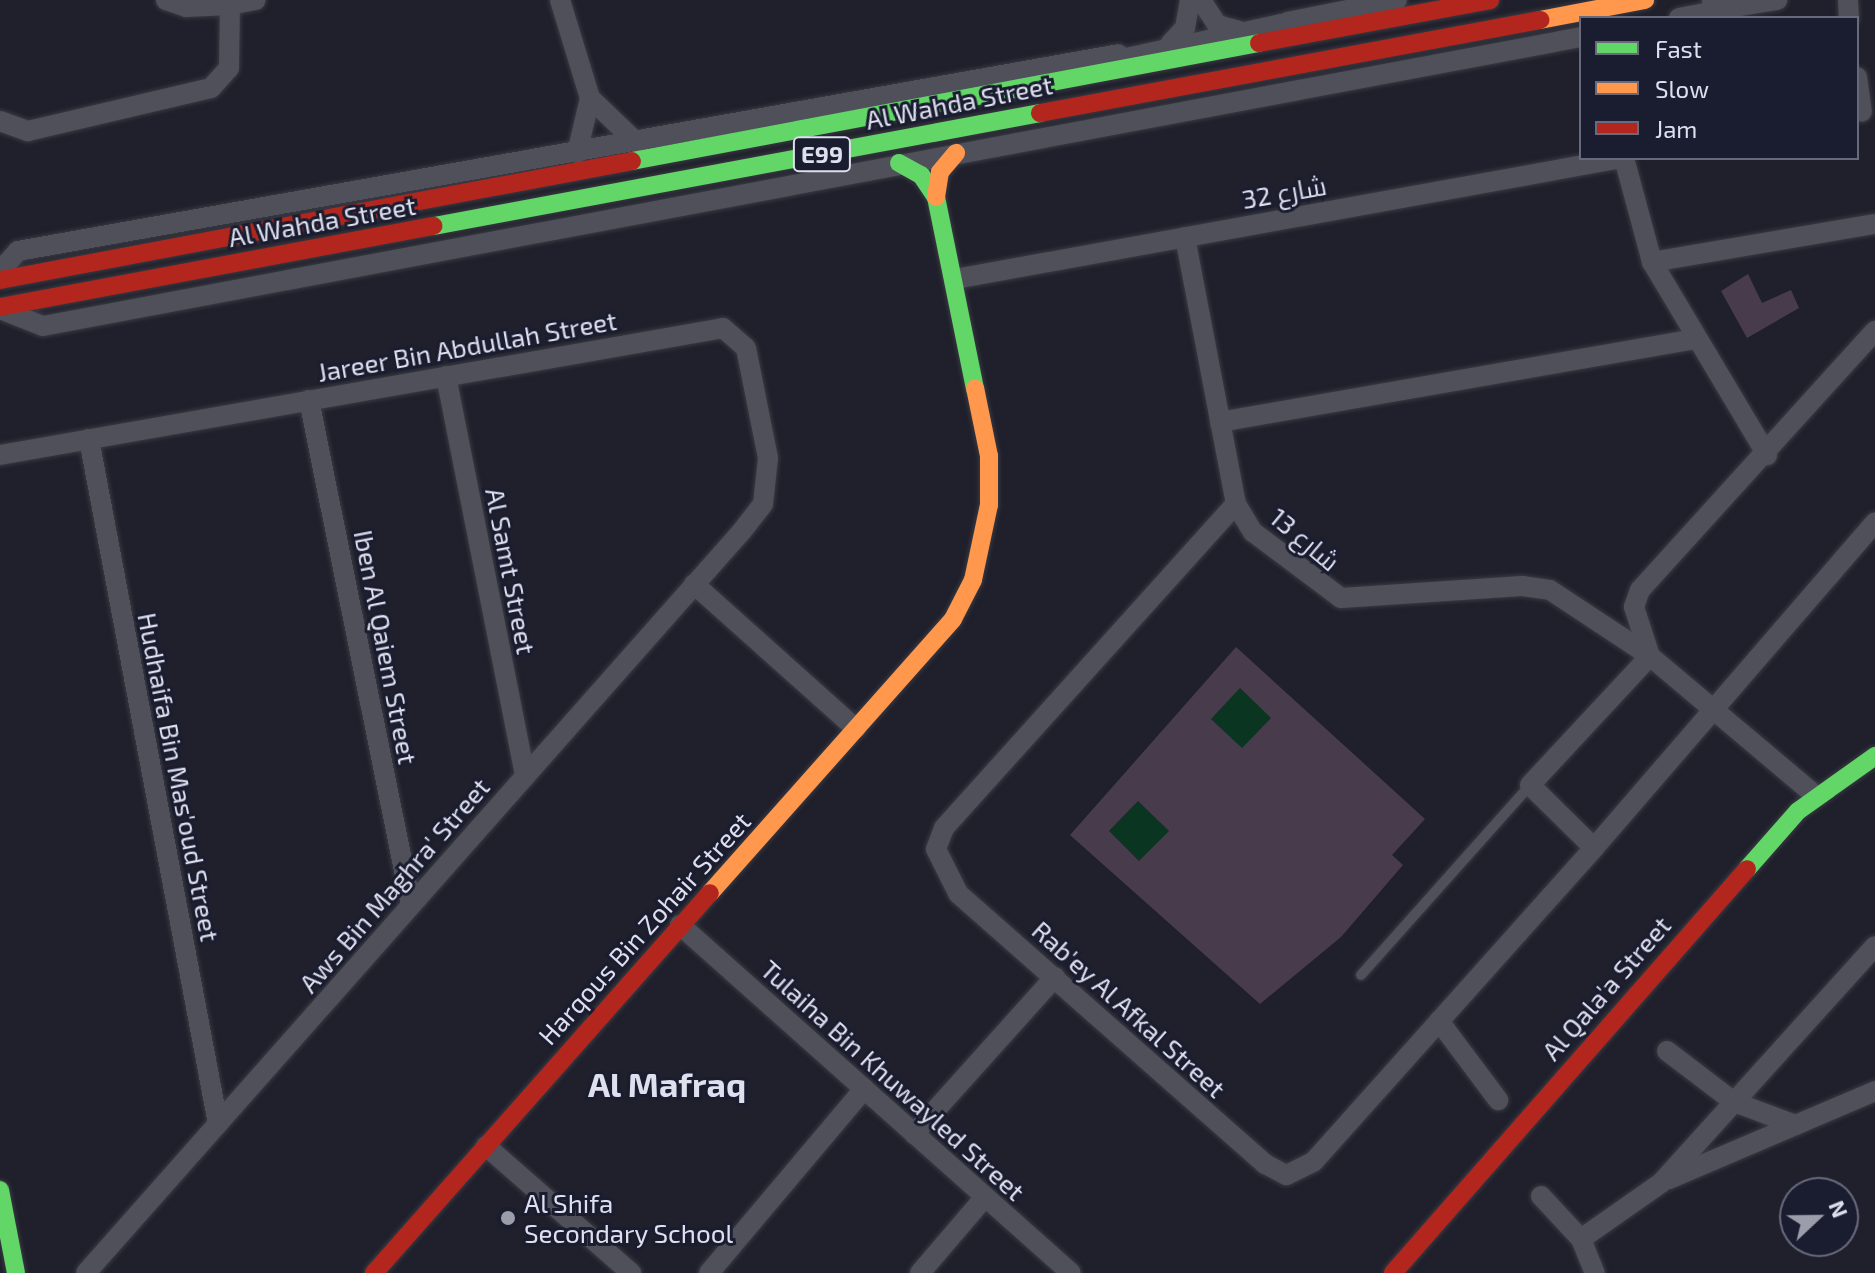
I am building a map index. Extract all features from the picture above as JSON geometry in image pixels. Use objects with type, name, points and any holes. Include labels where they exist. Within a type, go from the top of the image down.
[{"type":"main road","name":"Al Wahda Street","points":[[0,280],[496,185],[701,138],[1093,73],[1490,0]]},
{"type":"main road","points":[[1588,0],[1615,6]]},
{"type":"main road","name":"Al Wahda Street","points":[[0,308],[1645,0]]},
{"type":"main road","points":[[828,153],[831,176]]},
{"type":"main road","points":[[936,197],[940,172],[956,153]]},
{"type":"main road","points":[[899,163],[921,175],[936,197]]},
{"type":"main road","points":[[496,185],[519,165]]},
{"type":"main road","name":"Harqous Bin Zohair Street","points":[[374,1273],[953,619],[973,580],[989,505],[989,456],[936,197]]},
{"type":"main road","points":[[390,235],[427,252]]},
{"type":"main road","name":"Al Qala'a Street","points":[[1393,1273],[1816,796],[1875,756]]},
{"type":"main road","points":[[0,1190],[16,1273]]},
{"type":"street","points":[[166,0],[186,7],[256,0]]},
{"type":"street","points":[[560,0],[590,98],[636,142]]},
{"type":"street","points":[[1168,44],[1185,28],[1190,0]]},
{"type":"street","points":[[1201,0],[1217,25],[1243,32]]},
{"type":"street","points":[[0,271],[9,250],[519,165],[636,142],[701,138],[1397,0]]},
{"type":"street","points":[[1685,16],[1727,3],[1777,0]]},
{"type":"street","points":[[0,121],[28,131],[211,88],[229,68],[230,5]]},
{"type":"street","points":[[1281,24],[1322,32]]},
{"type":"street","points":[[0,308],[43,326],[1579,37]]},
{"type":"street","points":[[1093,73],[1119,54]]},
{"type":"street","points":[[1859,86],[1865,112]]},
{"type":"street","points":[[577,153],[590,98]]},
{"type":"street","name":"شارع 32","points":[[955,279],[1612,160]]},
{"type":"street","points":[[1624,160],[1652,262],[1692,340],[1767,455]]},
{"type":"street","points":[[1652,262],[1875,224]]},
{"type":"street","name":"شارع 13","points":[[1185,237],[1236,504],[1253,532],[1341,598],[1522,586],[1550,590],[1650,656],[1816,796]]},
{"type":"street","name":"Jareer Bin Abdullah Street","points":[[0,455],[708,329],[731,331],[746,348],[768,458],[763,504],[742,531]]},
{"type":"street","points":[[1594,848],[1530,785],[1650,656],[1635,620],[1640,590],[1767,455],[1875,331]]},
{"type":"street","points":[[1220,422],[1692,340]]},
{"type":"street","name":"Al Samt Street","points":[[446,376],[525,776]]},
{"type":"street","name":"Iben Al Qaiem Street","points":[[309,400],[411,905]]},
{"type":"street","name":"Hudhaifa Bin Mas'oud Street","points":[[89,439],[218,1124]]},
{"type":"street","name":"Rab'ey Al Afkal Street","points":[[1236,504],[944,828],[937,858],[958,893],[1265,1164],[1286,1175],[1303,1170],[1439,1021]]},
{"type":"street","points":[[1498,1100],[1439,1021],[1716,709],[1875,522]]},
{"type":"street","name":"Aws Bin Maghra' Street","points":[[86,1273],[742,531]]},
{"type":"street","points":[[694,584],[856,729]]},
{"type":"street","name":"Tulaiha Bin Khuwayled Street","points":[[680,925],[1071,1273]]},
{"type":"street","points":[[1661,1183],[1875,946]]},
{"type":"street","points":[[914,1134],[1055,977]]},
{"type":"street","points":[[1667,1051],[1734,1102],[1796,1125]]},
{"type":"street","points":[[709,1273],[864,1089]]},
{"type":"street","points":[[1581,1239],[1661,1183],[1875,1091]]},
{"type":"street","points":[[486,1146],[631,1273]]},
{"type":"street","points":[[1541,1196],[1581,1239],[1595,1273]]},
{"type":"street","points":[[920,1273],[985,1197]]},
{"type":"lane","points":[[1361,975],[1530,785]]},
{"type":"green space","points":[[1240,688],[1271,718],[1242,748],[1211,718]]},
{"type":"green space","points":[[1138,801],[1169,831],[1140,861],[1109,831]]},
{"type":"building","points":[[1748,274],[1762,303],[1791,290],[1799,308],[1747,338],[1721,291]]},
{"type":"building","points":[[1236,647],[1425,819],[1392,855],[1403,865],[1341,937],[1260,1004],[1070,835]],"holes":[[[1240,688],[1271,718],[1242,748],[1211,719]],[[1138,801],[1169,831],[1139,861],[1109,831]]]},
{"type":"traffic: fast","points":[[632,161],[1259,43]]},
{"type":"traffic: fast","points":[[434,226],[1040,113]]},
{"type":"traffic: fast","points":[[899,163],[921,175],[936,197],[975,388]]},
{"type":"traffic: fast","points":[[1747,869],[1798,811],[1875,756]]},
{"type":"traffic: fast","points":[[0,1190],[16,1273]]},
{"type":"traffic: slow","points":[[1540,20],[1645,0]]},
{"type":"traffic: slow","points":[[936,197],[940,172],[956,153]]},
{"type":"traffic: slow","points":[[710,893],[953,619],[973,580],[989,505],[989,456],[975,388]]},
{"type":"traffic: jam","points":[[1259,43],[1490,0]]},
{"type":"traffic: jam","points":[[1040,113],[1540,20]]},
{"type":"traffic: jam","points":[[0,280],[632,161]]},
{"type":"traffic: jam","points":[[0,307],[434,226]]},
{"type":"traffic: jam","points":[[1393,1273],[1747,869]]},
{"type":"traffic: jam","points":[[374,1273],[710,893]]},
{"type":"place","name":"Al Shifa Secondary School","points":[[508,1218]]},
{"type":"district","name":"Al Mafraq","points":[[667,1084]]}]
